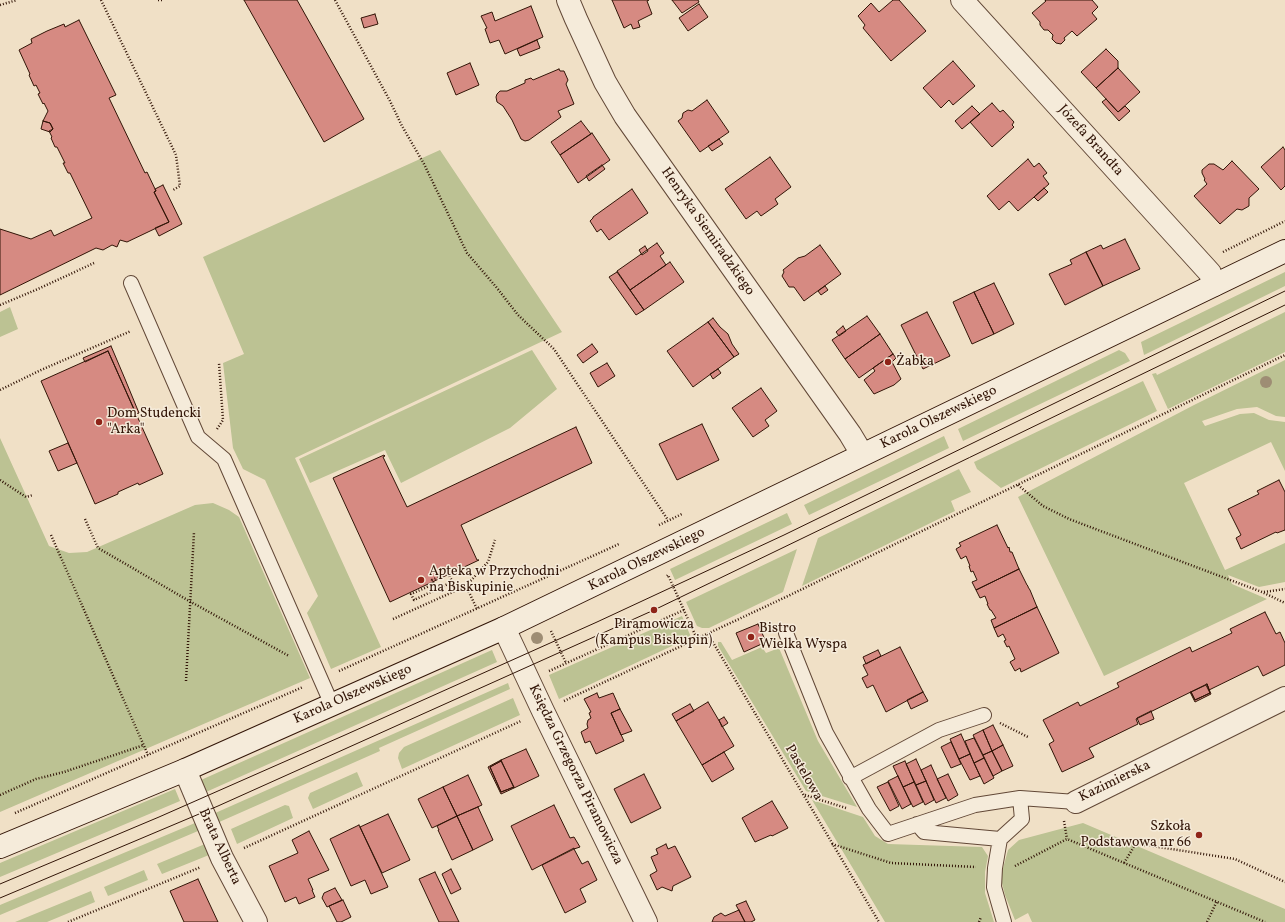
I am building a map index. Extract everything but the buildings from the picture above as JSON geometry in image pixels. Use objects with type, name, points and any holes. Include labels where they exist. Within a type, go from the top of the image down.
[{"type":"street","name":"Henryka Siemiradzkiego","points":[[568,0],[605,82],[625,116],[850,434],[862,454]]},
{"type":"street","name":"Józefa Brandta","points":[[962,0],[1210,273],[1214,285]]},
{"type":"street","name":"Karola Olszewskiego","points":[[0,847],[185,770],[504,628],[1285,251]]},
{"type":"street","name":"Księdza Grzegorza Piramowicza","points":[[504,628],[646,922]]},
{"type":"street","name":"Kazimierska","points":[[1076,802],[1285,698]]},
{"type":"street","name":"Brata Alberta","points":[[185,770],[222,858],[256,922]]},
{"type":"lane","points":[[131,283],[198,437],[224,459],[332,705]]},
{"type":"lane","points":[[786,633],[826,733],[850,778],[869,809]]},
{"type":"lane","points":[[850,778],[939,730],[984,715]]},
{"type":"lane","points":[[1004,922],[994,887],[995,868],[1000,839],[1022,819],[1020,798]]},
{"type":"lane","name":"Kazimierska","points":[[869,809],[888,834],[975,805],[1020,798],[1076,802]]},
{"type":"lane","points":[[917,824],[924,832],[1000,839]]},
{"type":"path","points":[[0,5],[17,0]]},
{"type":"path","points":[[101,0],[176,155],[180,186],[173,190]]},
{"type":"path","points":[[158,0],[164,0]]},
{"type":"path","points":[[335,0],[402,126],[424,164],[467,253],[518,315],[554,349],[668,520]]},
{"type":"path","points":[[1216,255],[1285,222]]},
{"type":"path","points":[[0,305],[94,263]]},
{"type":"path","points":[[0,390],[41,370],[149,324]]},
{"type":"path","points":[[68,922],[222,858],[708,634],[1285,355]]},
{"type":"path","points":[[206,444],[223,420],[220,363]]},
{"type":"path","points":[[0,480],[26,498],[33,495]]},
{"type":"path","points":[[1018,485],[1042,506],[1069,519],[1285,602]]},
{"type":"path","points":[[655,527],[686,512]]},
{"type":"path","points":[[85,519],[98,548],[304,665],[313,664]]},
{"type":"path","points":[[186,681],[194,532]]},
{"type":"path","points":[[51,535],[148,755]]},
{"type":"path","points":[[393,619],[466,586],[488,562],[495,540]]},
{"type":"path","points":[[14,813],[321,679],[620,544]]},
{"type":"path","points":[[452,582],[414,600],[411,594],[434,584],[432,580],[448,572],[456,591]]},
{"type":"path","points":[[661,578],[668,575],[697,639]]},
{"type":"path","points":[[466,586],[477,609]]},
{"type":"path","points":[[1262,592],[1285,589]]},
{"type":"path","points":[[548,671],[684,610]]},
{"type":"path","points":[[550,629],[566,663]]},
{"type":"path","name":"Pastelowa","points":[[708,634],[879,922]]},
{"type":"path","points":[[984,715],[1028,737]]},
{"type":"path","points":[[0,795],[36,780],[144,745]]},
{"type":"path","points":[[804,794],[862,813],[869,809]]},
{"type":"path","points":[[832,844],[891,863],[995,868],[1015,866],[1067,839],[1265,922]]},
{"type":"path","points":[[1124,863],[1135,845],[1146,845],[1235,859],[1285,882]]},
{"type":"path","points":[[1207,922],[1217,901]]},
{"type":"green space","points":[[440,150],[562,332],[295,458],[381,647],[331,669],[307,613],[318,596],[265,480],[243,469],[233,448],[223,363],[244,354],[203,257]]},
{"type":"green space","points":[[1285,272],[1285,286],[1144,355],[1141,342]]},
{"type":"green space","points":[[10,307],[18,329],[0,337],[0,312]]},
{"type":"green space","points":[[1285,312],[1285,352],[1168,409],[1152,374],[1156,373],[1157,375]]},
{"type":"green space","points":[[532,350],[557,389],[510,428],[401,483],[385,450],[310,483],[299,459]]},
{"type":"green space","points":[[1119,350],[1125,353],[1130,361],[963,441],[958,429]]},
{"type":"green space","points":[[1285,360],[1285,417],[1276,416],[1257,407],[1237,409],[1202,421],[1205,426],[1240,414],[1254,413],[1269,420],[1285,422],[1285,471],[1271,442],[1184,483],[1225,570],[1285,543],[1285,582],[1259,587],[1228,575],[1232,584],[1267,599],[1104,676],[1018,497],[1194,405]]},
{"type":"green space","points":[[1143,381],[1157,411],[1001,488],[977,469],[974,462]]},
{"type":"green space","points":[[944,436],[949,448],[809,515],[804,505]]},
{"type":"green space","points":[[0,438],[49,546],[69,553],[87,552],[195,505],[213,503],[229,510],[239,517],[310,678],[0,812]]},
{"type":"green space","points":[[959,469],[971,492],[951,501],[955,511],[802,586],[818,538]]},
{"type":"green space","points":[[787,513],[792,524],[675,580],[670,569]]},
{"type":"green space","points":[[797,549],[783,592],[709,628],[697,626],[686,602]]},
{"type":"green space","points":[[682,616],[691,637],[559,699],[549,675]]},
{"type":"green space","points":[[718,642],[721,642],[732,660],[762,647],[766,653],[779,648],[818,741],[857,807],[806,791],[718,646]]},
{"type":"green space","points":[[492,650],[497,662],[206,792],[201,780]]},
{"type":"green space","points":[[508,683],[510,689],[379,748],[380,751],[217,823],[213,814]]},
{"type":"green space","points":[[513,698],[520,715],[402,769],[398,758],[399,753],[404,747]]},
{"type":"green space","points":[[357,772],[363,786],[313,809],[308,798],[310,793]]},
{"type":"green space","points":[[175,789],[180,801],[0,877],[0,863]]},
{"type":"green space","points":[[812,800],[863,817],[875,836],[888,844],[982,847],[988,856],[985,872],[985,893],[994,922],[885,922]]},
{"type":"green space","points":[[285,805],[289,806],[293,818],[237,844],[231,829]]},
{"type":"green space","points":[[195,823],[198,831],[0,915],[0,905]]},
{"type":"green space","points":[[1083,823],[1285,909],[1285,922],[1032,922],[1028,913],[1015,920],[1002,883],[1002,872],[1008,850],[1019,840]]},
{"type":"green space","points":[[205,844],[209,855],[162,874],[157,864]]},
{"type":"green space","points":[[144,870],[148,880],[108,896],[104,887]]},
{"type":"green space","points":[[91,891],[95,902],[47,922],[15,922]]},
{"type":"tram line","points":[[0,884],[159,817],[597,622],[784,535],[1285,291]]},
{"type":"tram line","points":[[0,898],[218,806],[654,610],[1285,305]]},
{"type":"place","name":"Żabka","points":[[888,362]]},
{"type":"place","name":"Dom Studencki \"Arka\"","points":[[99,422]]},
{"type":"place","name":"Apteka w Przychodni na Biskupinie","points":[[421,580]]},
{"type":"place","name":"Piramowicza (Kampus Biskupin)","points":[[654,610]]},
{"type":"place","name":"Bistro Wielka Wyspa","points":[[751,637]]},
{"type":"place","name":"Szkoła Podstawowa nr 66","points":[[1199,835]]}]
